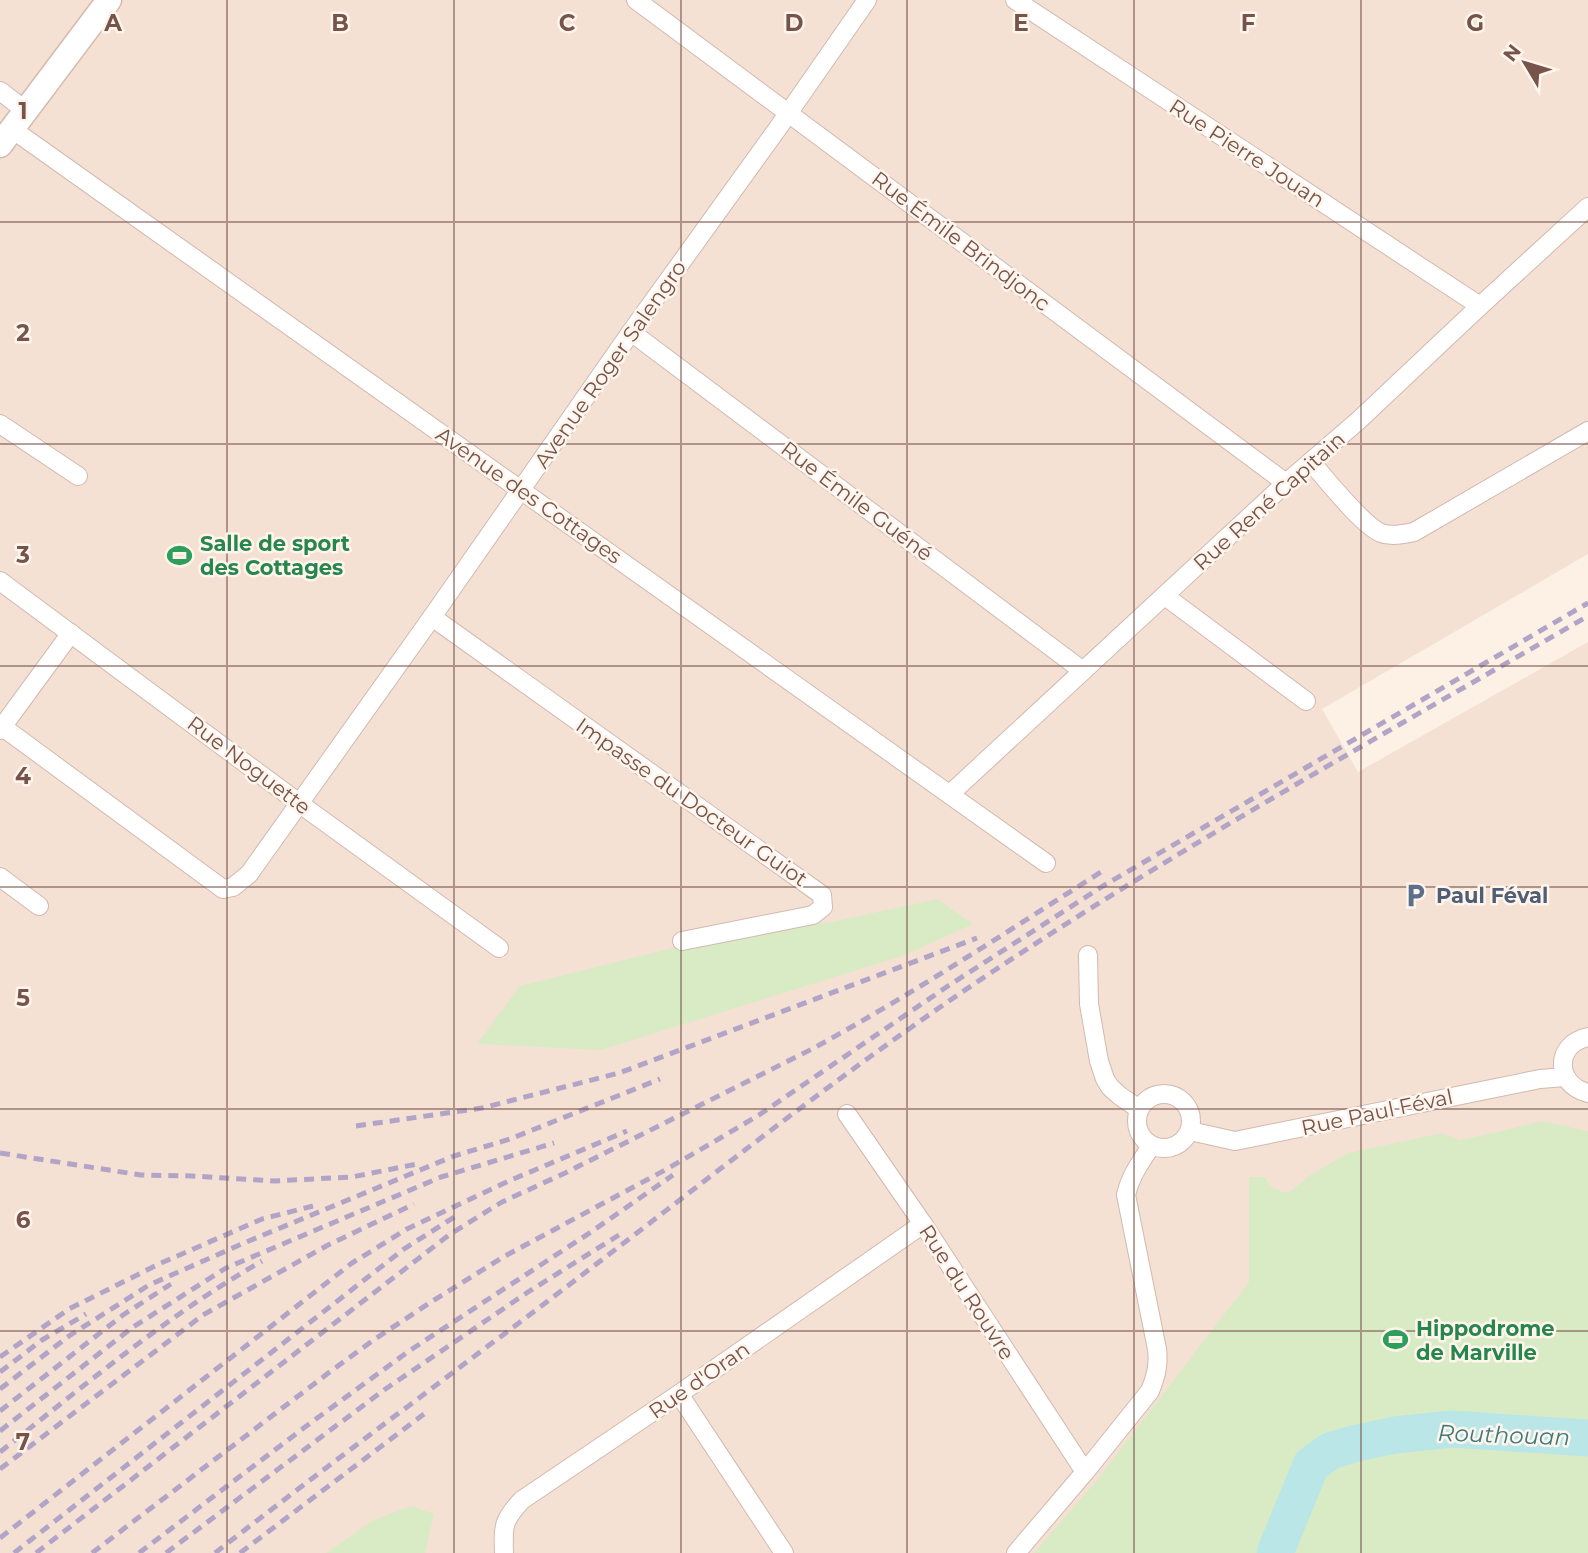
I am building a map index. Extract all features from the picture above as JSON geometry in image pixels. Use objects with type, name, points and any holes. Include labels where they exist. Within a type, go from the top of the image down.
[{"type":"main road","points":[[13,128],[109,0]]},
{"type":"street","name":"Rue Émile Brindjonc","points":[[636,0],[1286,483]]},
{"type":"street","name":"Avenue Roger Salengro","points":[[1,728],[223,889],[233,887],[249,874],[867,0]]},
{"type":"street","name":"Rue Pierre Jouan","points":[[1015,0],[1479,306]]},
{"type":"street","name":"Avenue des Cottages","points":[[0,91],[13,128],[1046,863]]},
{"type":"street","name":"Rue René Capitain","points":[[950,794],[1286,483],[1359,420],[1588,206]]},
{"type":"street","name":"Rue Émile Guéné","points":[[631,332],[1083,671]]},
{"type":"street","points":[[0,424],[78,476]]},
{"type":"street","points":[[1311,461],[1366,522],[1382,534],[1399,535],[1414,531],[1588,431]]},
{"type":"street","name":"Rue Noguette","points":[[0,581],[499,948]]},
{"type":"street","points":[[1165,596],[1306,701]]},
{"type":"street","name":"Impasse du Docteur Guiot","points":[[432,617],[822,895],[823,907],[813,915],[682,941]]},
{"type":"street","points":[[1,728],[71,633]]},
{"type":"street","points":[[0,877],[39,906]]},
{"type":"street","points":[[1088,955],[1089,1004],[1099,1061],[1110,1087],[1139,1109]]},
{"type":"street","points":[[1588,1037],[1576,1041],[1565,1053],[1563,1061],[1565,1077],[1570,1084],[1588,1093]]},
{"type":"street","name":"Rue Paul Féval","points":[[1190,1131],[1235,1141],[1540,1079],[1565,1077]]},
{"type":"street","points":[[1171,1094],[1186,1104],[1191,1113],[1190,1131],[1185,1140],[1171,1149],[1151,1146],[1139,1133],[1139,1109],[1154,1096],[1171,1094]]},
{"type":"street","name":"Rue du Rouvre","points":[[847,1114],[923,1224],[1085,1472]]},
{"type":"street","points":[[1016,1553],[1150,1391],[1159,1365],[1126,1195],[1135,1171],[1151,1146]]},
{"type":"street","name":"Rue d'Oran","points":[[504,1553],[503,1529],[510,1513],[522,1500],[923,1224]]},
{"type":"street","points":[[679,1394],[777,1550]]},
{"type":"shaded area","points":[[0,0],[1588,0],[1588,554],[1322,709],[1358,772],[1588,642],[1588,1553],[0,1553]]},
{"type":"green space","points":[[937,899],[973,924],[905,955],[601,1050],[477,1044],[520,986],[680,946],[832,922]]},
{"type":"green space","name":"Hippodrome de Marville","points":[[1541,1121],[1588,1131],[1588,1553],[1034,1553],[1097,1480],[1249,1282],[1249,1177],[1265,1177],[1270,1186],[1285,1193],[1348,1153],[1442,1133],[1460,1140]]},
{"type":"green space","points":[[411,1506],[434,1514],[425,1553],[326,1553],[374,1520]]},
{"type":"waterway","name":"Routhouan","points":[[1275,1553],[1311,1465],[1330,1451],[1395,1435],[1451,1429],[1588,1438]]},
{"type":"railway","points":[[92,1553],[331,1371],[431,1302],[505,1256],[667,1169],[759,1115],[948,986],[1103,886],[1588,603]]},
{"type":"railway","points":[[215,1553],[784,1120],[939,1008],[1138,879],[1588,616]]},
{"type":"railway","points":[[36,1553],[449,1235],[502,1202],[812,1049],[922,985],[1101,872]]},
{"type":"railway","points":[[356,1126],[482,1108],[619,1073],[977,938]]},
{"type":"railway","points":[[0,1389],[69,1336],[149,1285],[454,1156],[510,1139],[660,1079]]},
{"type":"railway","points":[[0,1538],[352,1263],[407,1229],[511,1180],[627,1131]]},
{"type":"railway","points":[[0,1431],[133,1327],[226,1268],[441,1177],[554,1143]]},
{"type":"railway","points":[[0,1153],[141,1175],[275,1181],[352,1177],[417,1164]]},
{"type":"railway","points":[[139,1553],[409,1351],[673,1175]]},
{"type":"railway","points":[[0,1469],[203,1315],[328,1245],[414,1204]]},
{"type":"railway","points":[[0,1357],[69,1309],[159,1264],[262,1219],[313,1206]]},
{"type":"railway","points":[[14,1553],[404,1249],[456,1216]]},
{"type":"railway","points":[[166,1553],[384,1390],[528,1292],[619,1235]]},
{"type":"railway","points":[[0,1452],[160,1327],[262,1261]]},
{"type":"railway","points":[[0,1411],[123,1315],[171,1284]]},
{"type":"railway","points":[[0,1372],[42,1340],[86,1314]]},
{"type":"railway","points":[[240,1553],[424,1414]]},
{"type":"place","name":"Salle de sport des Cottages","points":[[180,555]]},
{"type":"place","name":"Paul Féval","points":[[1416,895]]},
{"type":"place","name":"Hippodrome de Marville","points":[[1396,1340]]}]
